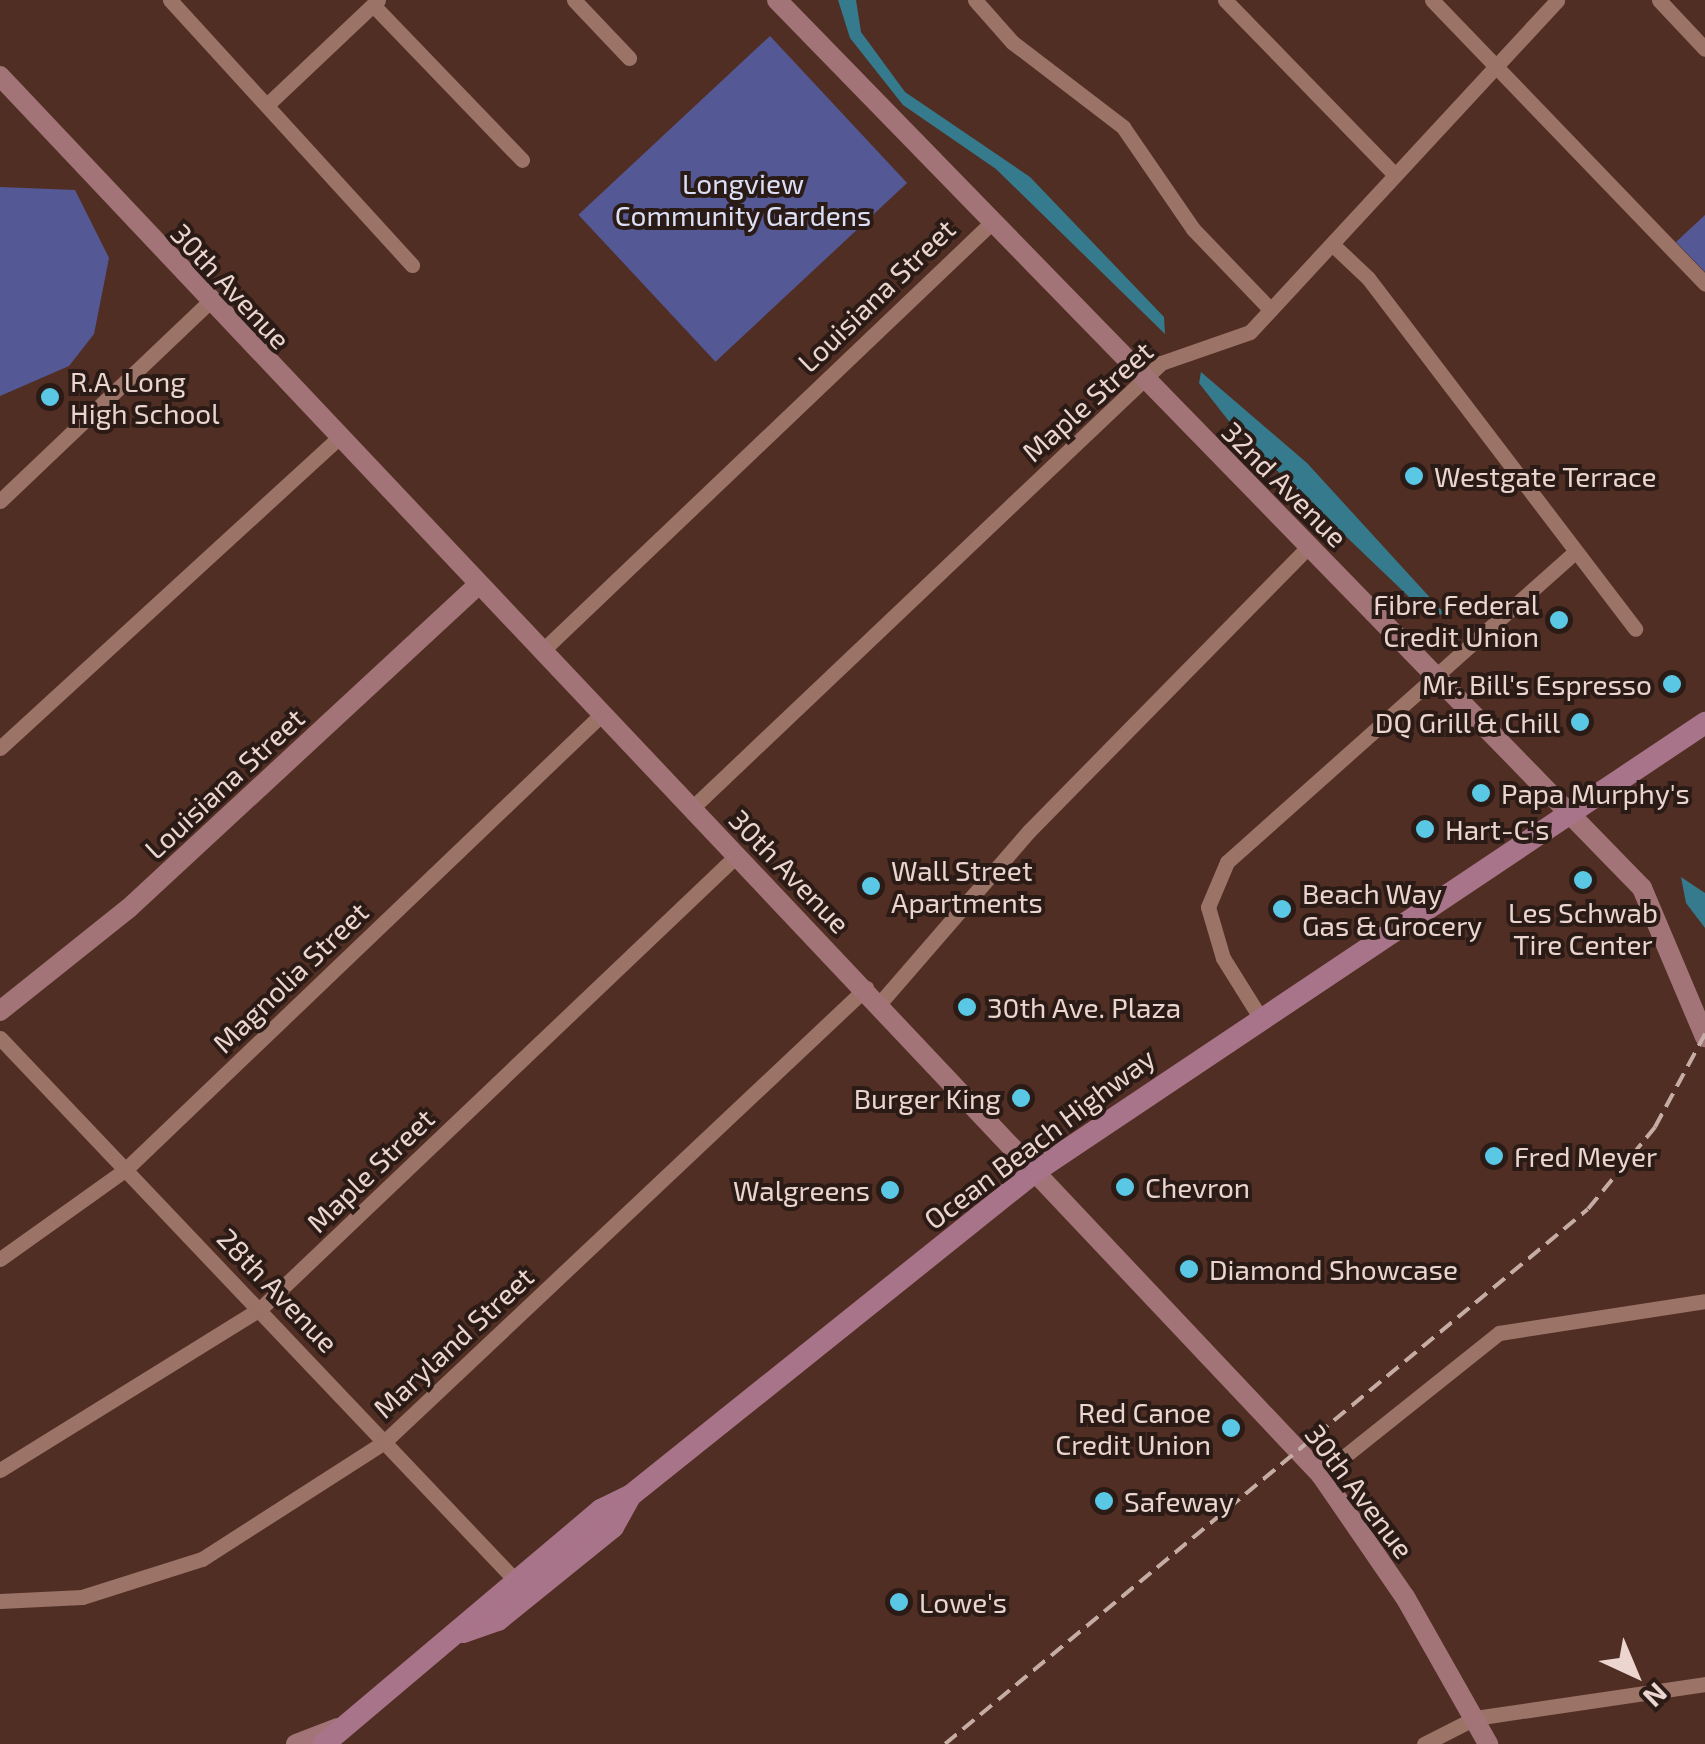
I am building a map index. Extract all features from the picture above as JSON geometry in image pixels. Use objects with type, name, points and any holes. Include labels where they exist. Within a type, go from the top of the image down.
[{"type":"main road","name":"Ocean Beach Highway","points":[[324,1744],[463,1632],[516,1580],[630,1496],[1037,1170],[1258,1014],[1566,808],[1705,723]]},
{"type":"main road","name":"Ocean Beach Highway","points":[[463,1632],[498,1620],[613,1527],[630,1496]]},
{"type":"street","points":[[170,0],[269,103],[412,265]]},
{"type":"street","points":[[574,0],[629,58]]},
{"type":"street","name":"32nd Avenue","points":[[777,0],[988,226],[1566,808],[1658,913],[1705,1037]]},
{"type":"street","points":[[974,0],[1012,42],[1123,127],[1193,229],[1271,310]]},
{"type":"street","points":[[1224,0],[1396,175]]},
{"type":"street","points":[[1432,0],[1705,284]]},
{"type":"street","name":"Maple Street","points":[[690,809],[1142,380],[1188,351],[1250,332],[1557,0]]},
{"type":"street","points":[[1659,0],[1705,49]]},
{"type":"street","points":[[269,103],[376,2],[522,160]]},
{"type":"street","name":"30th Avenue","points":[[0,76],[336,440],[873,996],[1320,1475],[1488,1744]]},
{"type":"street","name":"Louisiana Street","points":[[542,651],[988,226]]},
{"type":"street","points":[[1333,244],[1368,278],[1635,629]]},
{"type":"street","points":[[0,501],[209,302]]},
{"type":"street","points":[[0,748],[336,440]]},
{"type":"street","name":"Maryland Street","points":[[0,1601],[82,1598],[202,1558],[383,1443],[873,996],[1309,546]]},
{"type":"street","points":[[1258,1014],[1223,958],[1208,907],[1226,862],[1432,673],[1575,552]]},
{"type":"street","name":"Louisiana Street","points":[[0,1012],[128,909],[477,586]]},
{"type":"street","name":"Magnolia Street","points":[[0,1259],[126,1168],[601,715]]},
{"type":"street","name":"Maple Street","points":[[0,1470],[260,1309],[736,855]]},
{"type":"street","name":"28th Avenue","points":[[0,1038],[516,1580]]},
{"type":"street","points":[[1320,1475],[1499,1333],[1705,1300]]},
{"type":"street","points":[[1424,1744],[1475,1718],[1705,1684]]},
{"type":"street","points":[[296,1744],[349,1724]]},
{"type":"green space","name":"Longview Community Gardens","points":[[770,36],[907,183],[715,362],[578,215]]},
{"type":"green space","points":[[0,187],[75,190],[109,258],[94,334],[69,366],[0,396]]},
{"type":"green space","points":[[1705,215],[1705,272],[1676,242]]},
{"type":"shaded area","points":[[838,0],[856,0],[861,32],[905,92],[1030,177],[1164,317],[1165,334],[996,169],[903,105],[850,38]]},
{"type":"shaded area","points":[[1201,372],[1307,463],[1445,614],[1429,616],[1239,434],[1199,383]]},
{"type":"shaded area","points":[[1681,877],[1705,893],[1705,928],[1686,903]]},
{"type":"railway","points":[[945,1744],[1588,1209],[1655,1127],[1705,1034]]},
{"type":"place","name":"R.A. Long High School","points":[[50,397]]},
{"type":"place","name":"Westgate Terrace","points":[[1414,476]]},
{"type":"place","name":"Fibre Federal Credit Union","points":[[1559,620]]},
{"type":"place","name":"Mr. Bill's Espresso","points":[[1672,684]]},
{"type":"place","name":"DQ Grill & Chill","points":[[1580,722]]},
{"type":"place","name":"Papa Murphy's","points":[[1481,793]]},
{"type":"place","name":"Hart-C's","points":[[1425,829]]},
{"type":"place","name":"Les Schwab Tire Center","points":[[1583,880]]},
{"type":"place","name":"Wall Street Apartments","points":[[871,886]]},
{"type":"place","name":"Beach Way Gas & Grocery","points":[[1282,909]]},
{"type":"place","name":"30th Ave. Plaza","points":[[967,1007]]},
{"type":"place","name":"Burger King","points":[[1021,1098]]},
{"type":"place","name":"Fred Meyer","points":[[1494,1156]]},
{"type":"place","name":"Chevron","points":[[1125,1187]]},
{"type":"place","name":"Walgreens","points":[[890,1190]]},
{"type":"place","name":"Diamond Showcase","points":[[1189,1269]]},
{"type":"place","name":"Red Canoe Credit Union","points":[[1231,1428]]},
{"type":"place","name":"Safeway","points":[[1104,1501]]},
{"type":"place","name":"Lowe's","points":[[899,1602]]}]
